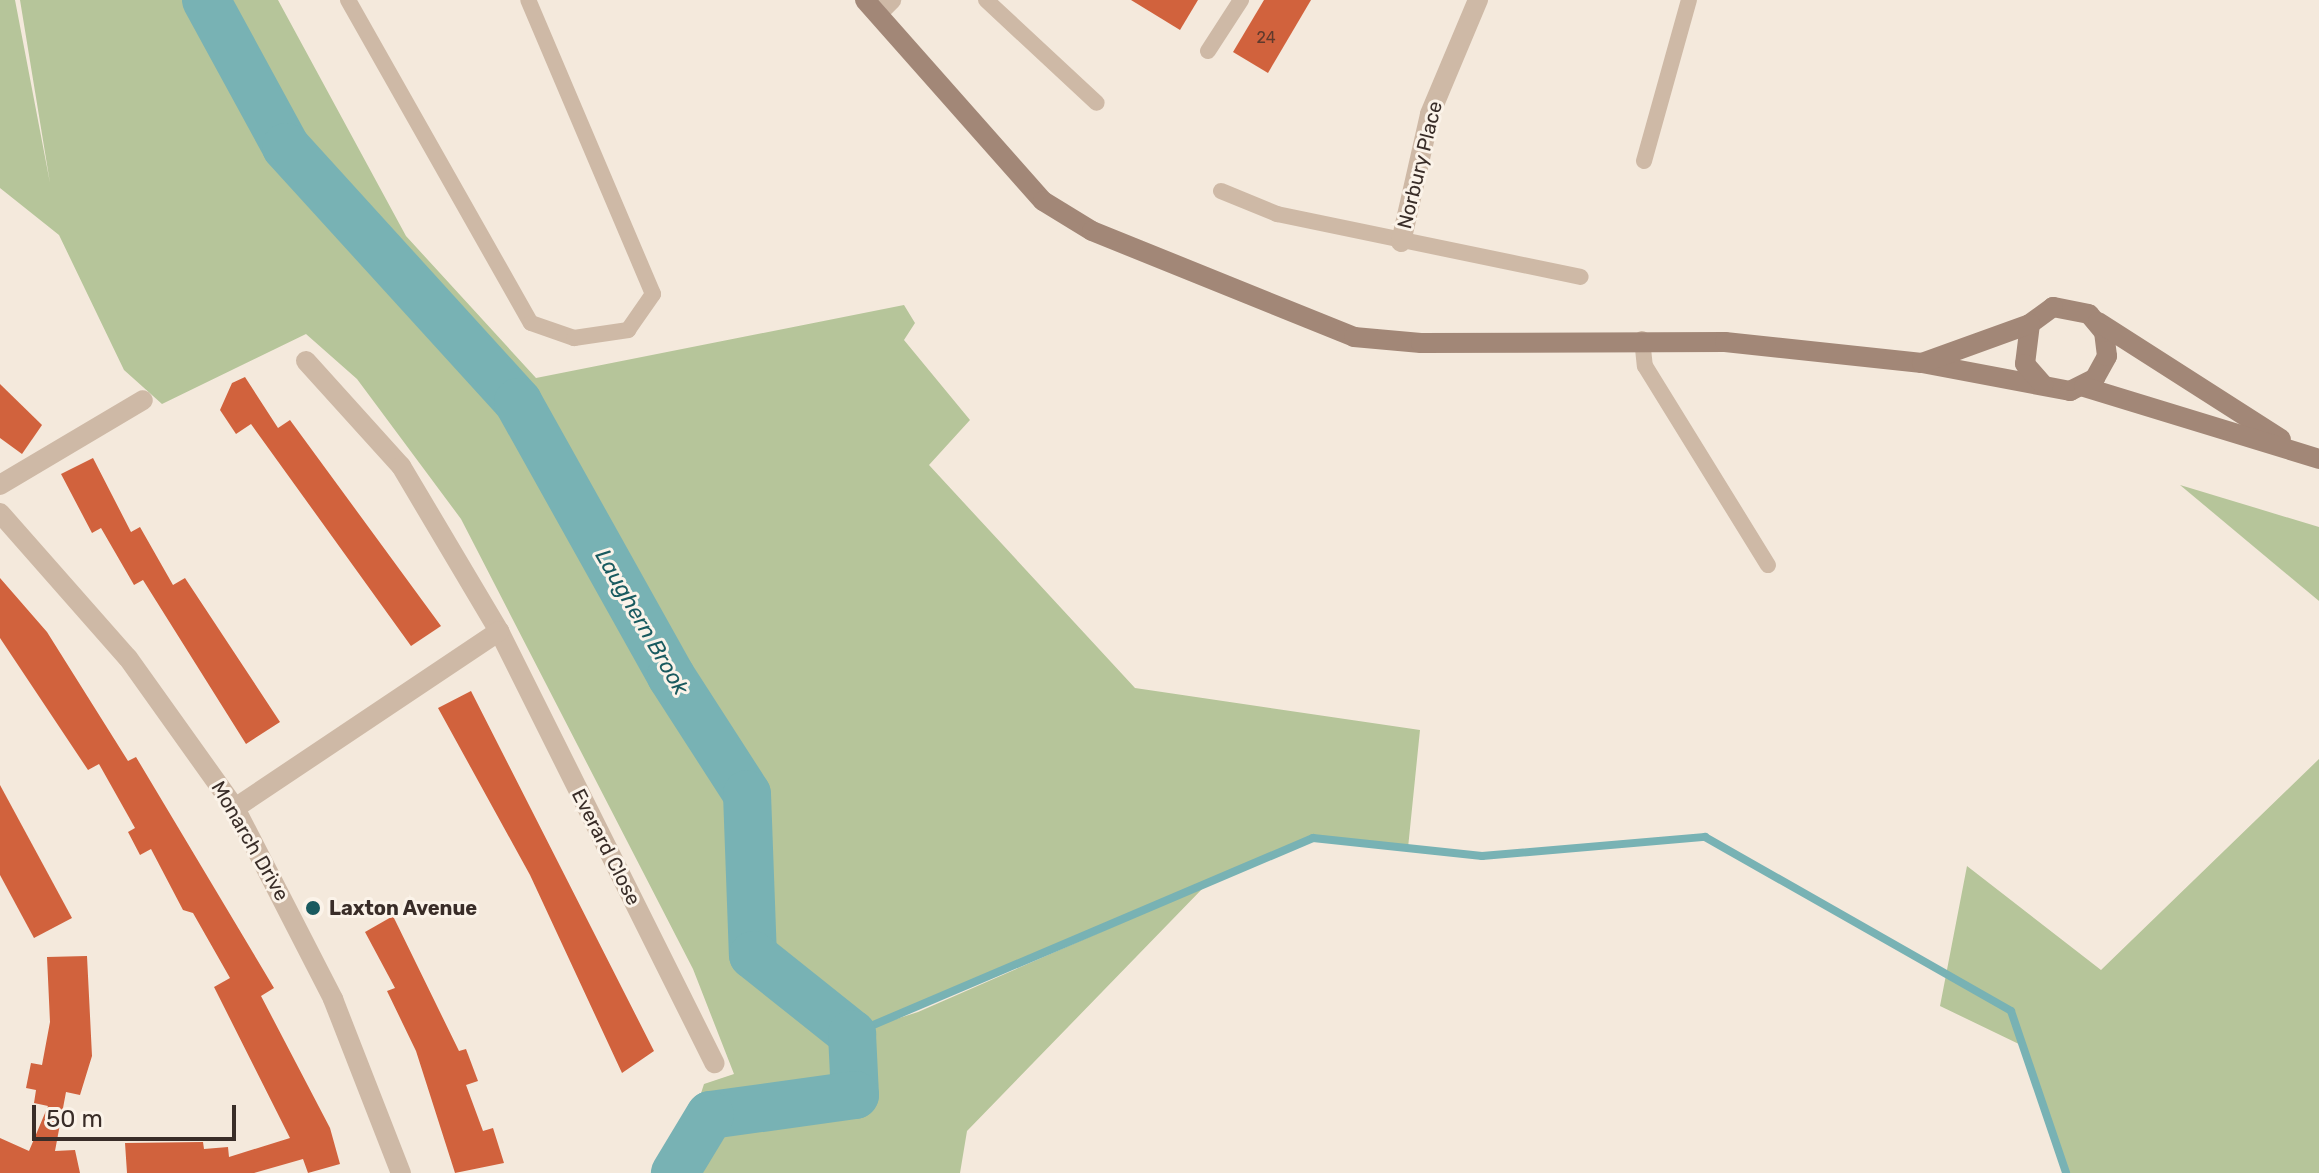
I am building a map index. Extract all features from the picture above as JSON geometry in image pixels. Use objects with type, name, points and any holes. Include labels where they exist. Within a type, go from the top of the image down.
[{"type":"main road","points":[[879,4],[1007,167],[1043,201],[1106,237],[1354,337],[1421,343],[1642,339],[1922,363],[2043,385],[2084,387],[2319,459]]},
{"type":"main road","points":[[1922,363],[2030,324],[2066,306],[2098,322],[2297,450]]},
{"type":"main road","points":[[2084,387],[2107,356],[2098,322]]},
{"type":"main road","points":[[2030,324],[2025,364],[2043,385]]},
{"type":"street","name":"Norbury Place","points":[[1401,242],[1430,114],[1478,0]]},
{"type":"street","name":"Everard Close","points":[[306,361],[401,466],[499,631],[714,1063]]},
{"type":"street","points":[[0,485],[143,400]]},
{"type":"street","name":"Monarch Drive","points":[[0,513],[119,647],[235,808],[333,999],[401,1173]]},
{"type":"street","points":[[235,808],[499,631]]},
{"type":"lane","points":[[348,0],[531,323],[574,338],[628,330],[653,294],[528,0]]},
{"type":"lane","points":[[986,0],[1097,103]]},
{"type":"lane","points":[[1208,51],[1241,0]]},
{"type":"lane","points":[[1644,161],[1689,0]]},
{"type":"lane","points":[[1221,191],[1277,214],[1581,277]]},
{"type":"lane","points":[[1642,339],[1645,366],[1768,565]]},
{"type":"green space","points":[[0,0],[15,0],[50,183],[20,0],[278,0],[406,236],[536,378],[904,305],[915,323],[904,340],[970,420],[929,465],[1135,688],[1420,730],[1408,848],[1313,838],[1204,887],[967,1131],[960,1173],[675,1173],[704,1084],[734,1074],[693,969],[461,519],[357,379],[306,334],[162,404],[124,370],[59,235],[0,188]],"holes":[[[1135,917],[918,1012],[865,1029]]]},
{"type":"green space","points":[[2180,485],[2319,527],[2319,601]]},
{"type":"green space","points":[[2319,759],[2319,1173],[2066,1173],[2023,1046],[1940,1006],[1967,866],[2101,970]]},
{"type":"building","points":[[1131,0],[1198,0],[1180,30]]},
{"type":"building","points":[[1264,0],[1311,0],[1268,73],[1233,52]]},
{"type":"building","points":[[245,377],[278,428],[290,420],[441,626],[411,646],[251,424],[236,434],[220,410],[232,383]]},
{"type":"building","points":[[0,384],[42,425],[22,454],[0,438]]},
{"type":"building","points":[[93,458],[131,532],[140,527],[173,585],[185,578],[280,722],[246,744],[143,580],[134,585],[101,528],[92,533],[61,474]]},
{"type":"building","points":[[0,578],[47,632],[128,761],[136,757],[274,988],[261,996],[330,1128],[340,1164],[308,1173],[303,1159],[254,1173],[127,1173],[125,1143],[203,1142],[204,1149],[228,1147],[229,1157],[290,1138],[214,987],[230,978],[193,913],[183,910],[151,849],[140,855],[128,832],[135,828],[99,764],[88,770],[0,638]]},
{"type":"building","points":[[471,691],[654,1051],[622,1073],[530,875],[438,708]]},
{"type":"building","points":[[0,785],[72,918],[34,938],[0,875]]},
{"type":"building","points":[[393,916],[459,1051],[466,1049],[478,1081],[466,1085],[483,1131],[493,1128],[504,1163],[455,1173],[416,1051],[387,991],[395,988],[365,932]]},
{"type":"building","points":[[87,956],[92,1056],[80,1095],[66,1092],[55,1151],[75,1150],[80,1173],[0,1173],[0,1138],[29,1151],[48,1106],[34,1103],[36,1090],[26,1088],[31,1063],[42,1065],[50,1022],[47,957]]},
{"type":"waterway","name":"Laughern Brook","points":[[206,0],[286,147],[518,402],[671,676],[747,794],[753,955],[852,1034],[855,1095],[710,1115],[675,1173]]},
{"type":"waterway","points":[[852,1034],[1313,838],[1482,856],[1705,837],[2011,1011],[2066,1173]]},
{"type":"place","name":"Laxton Avenue","points":[[313,908]]}]
